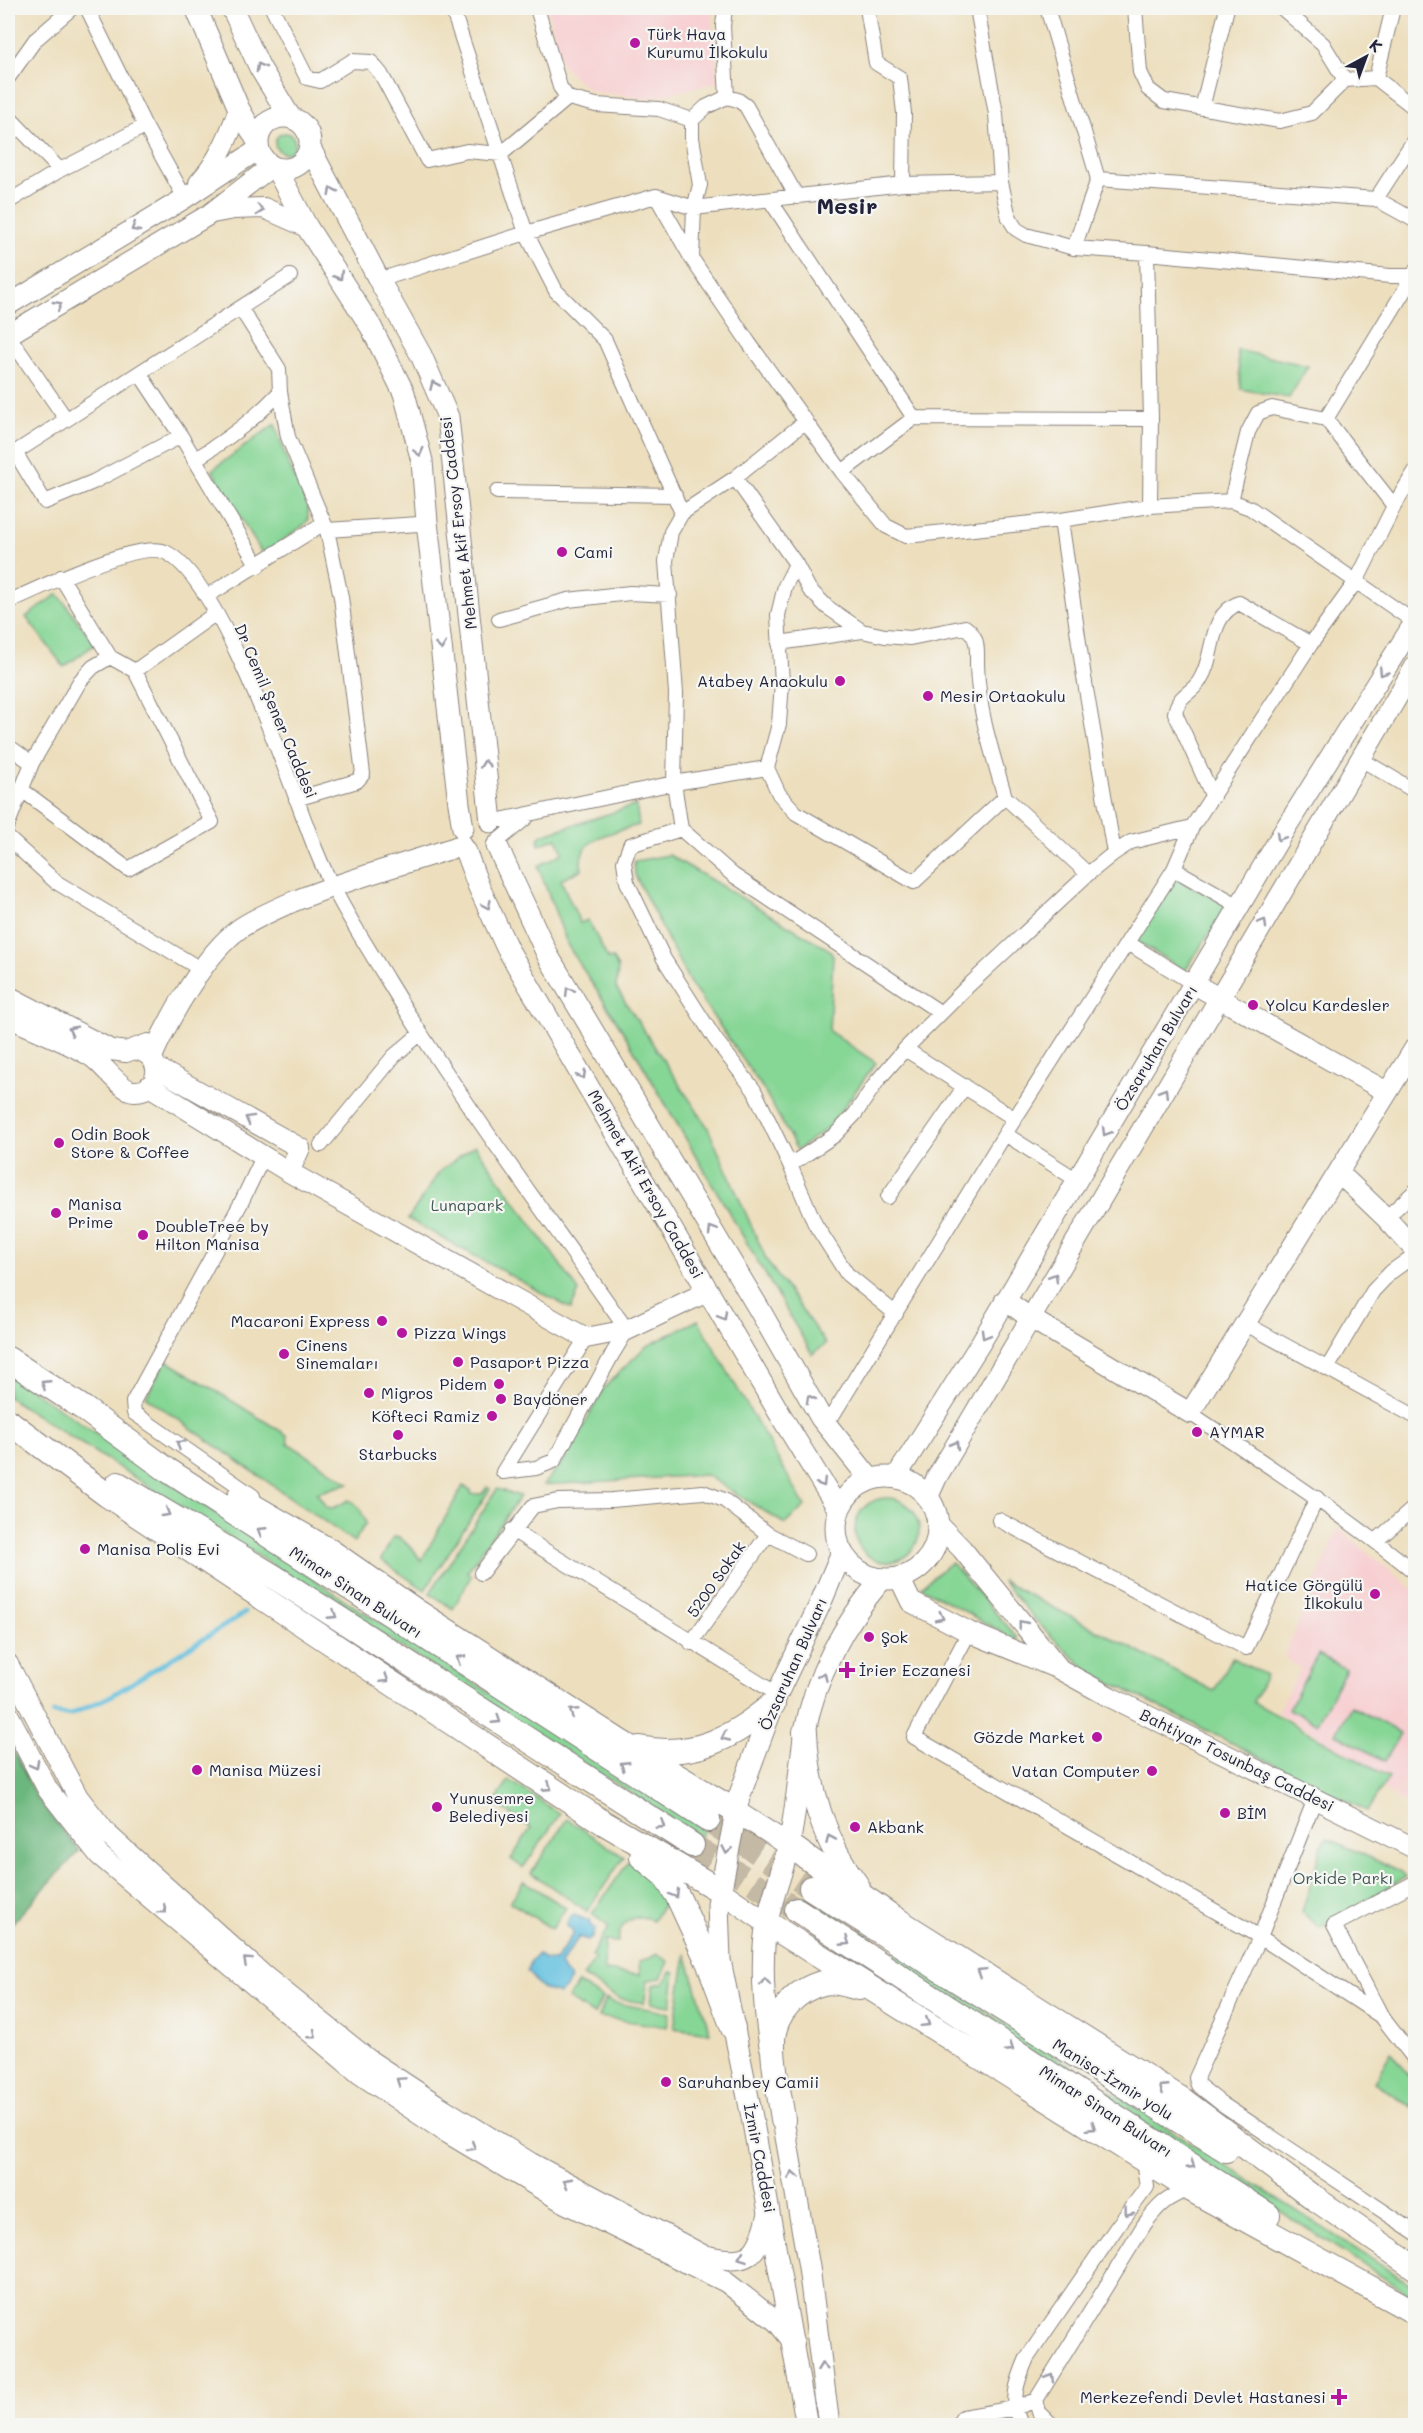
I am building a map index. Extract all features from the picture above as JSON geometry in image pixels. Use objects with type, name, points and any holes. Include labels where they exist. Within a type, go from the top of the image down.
[{"type":"highway","name":"Mimar Sinan Bulvarı","points":[[8,1359],[83,1408],[166,1469],[708,1820]]},
{"type":"highway","points":[[83,1408],[330,1551],[416,1611],[622,1743],[735,1811]]},
{"type":"highway","name":"Mimar Sinan Bulvarı","points":[[8,1420],[273,1576],[692,1845]]},
{"type":"highway","points":[[8,1420],[117,1502],[604,1823],[719,1890]]},
{"type":"highway","points":[[622,1743],[641,1749],[670,1752],[698,1747],[726,1738],[754,1720],[775,1699]]},
{"type":"highway","points":[[805,1732],[806,1761],[812,1790],[829,1837],[845,1870],[862,1892],[891,1916]]},
{"type":"highway","points":[[604,1823],[665,1876],[704,1954],[733,2028]]},
{"type":"highway","points":[[789,1845],[816,1878],[891,1916],[1184,2101],[1314,2198],[1416,2269]]},
{"type":"highway","points":[[816,1878],[813,1870],[785,1913],[782,1925],[776,1930],[1190,2189],[1416,2312]]},
{"type":"highway","name":"Manisa-İzmir yolu","points":[[816,1878],[1416,2269]]},
{"type":"highway","name":"Mimar Sinan Bulvarı","points":[[797,1910],[1416,2312]]},
{"type":"highway","points":[[783,2120],[772,2041],[778,2019],[789,2003],[805,1991],[824,1982],[839,1983],[876,1993]]},
{"type":"main road","points":[[196,8],[239,110],[266,162],[274,167],[297,166],[303,161],[310,148],[308,132],[304,126],[290,117],[260,68],[232,8]]},
{"type":"main road","points":[[258,146],[263,128],[268,122],[290,117]]},
{"type":"main road","name":"Mehmet Akif Ersoy Caddesi","points":[[310,148],[421,355],[448,417],[496,836],[554,966],[759,1309],[821,1418],[870,1479]]},
{"type":"main road","name":"Mehmet Akif Ersoy Caddesi","points":[[274,167],[307,227],[371,327],[404,393],[422,461],[426,522],[459,804],[464,841],[478,885],[507,948],[784,1421],[839,1510]]},
{"type":"main road","points":[[479,818],[496,836],[494,851],[483,857],[470,855],[464,841],[473,819],[479,818]]},
{"type":"main road","points":[[896,1477],[909,1481],[928,1497],[936,1510],[939,1525],[937,1540],[931,1555],[921,1566],[891,1579],[860,1571],[850,1563],[837,1539],[836,1525],[839,1510],[846,1497],[857,1486],[870,1479],[896,1477]]},
{"type":"main road","name":"Özsaruhan Bulvarı","points":[[719,1890],[735,1811],[775,1699],[822,1602],[842,1552]]},
{"type":"main road","name":"Özsaruhan Bulvarı","points":[[789,1845],[805,1732],[813,1699],[840,1638],[856,1612],[891,1579]]},
{"type":"main road","points":[[735,1811],[789,1845]]},
{"type":"main road","name":"İzmir Caddesi","points":[[789,1845],[776,1930],[765,1976],[767,2026],[809,2267],[829,2426]]},
{"type":"main road","points":[[719,1890],[776,1930]]},
{"type":"main road","name":"İzmir Caddesi","points":[[719,1890],[720,1960],[794,2343],[807,2426]]},
{"type":"street","points":[[8,78],[35,40],[72,8]]},
{"type":"street","points":[[87,8],[145,126],[185,198]]},
{"type":"street","points":[[272,8],[307,78],[320,81],[352,61],[371,62],[381,74],[427,160],[467,151],[501,154],[568,98]]},
{"type":"street","points":[[452,8],[526,232],[556,291],[605,340],[682,513]]},
{"type":"street","points":[[537,8],[560,87],[568,98],[596,105],[659,109],[692,120]]},
{"type":"street","points":[[725,8],[723,26],[728,97]]},
{"type":"street","points":[[867,8],[876,63],[900,78],[903,113],[903,184]]},
{"type":"street","points":[[977,8],[996,114],[1001,182],[1009,218],[1016,229],[1026,235],[1074,248],[1390,276],[1414,273]]},
{"type":"street","points":[[1047,8],[1098,179],[1074,248]]},
{"type":"street","points":[[1135,8],[1140,72],[1148,89],[1164,101],[1280,121],[1312,113],[1345,80],[1376,78],[1416,109]]},
{"type":"street","points":[[1202,108],[1227,8]]},
{"type":"street","points":[[1282,8],[1323,44],[1345,80]]},
{"type":"street","points":[[1376,78],[1393,8]]},
{"type":"street","points":[[692,259],[694,208],[700,185],[692,138],[692,120],[706,107],[728,97],[746,106],[797,197]]},
{"type":"street","points":[[185,198],[211,170],[229,136],[239,110]]},
{"type":"street","points":[[8,116],[60,170]]},
{"type":"street","points":[[8,202],[60,170],[145,126]]},
{"type":"street","points":[[1376,199],[1416,137]]},
{"type":"street","points":[[8,305],[185,198],[258,146]]},
{"type":"street","points":[[66,419],[8,335],[210,214],[274,167]]},
{"type":"street","points":[[1098,179],[1376,199],[1416,221]]},
{"type":"street","points":[[379,280],[526,232],[656,196],[694,208],[903,184],[1001,182]]},
{"type":"street","points":[[656,196],[692,259],[842,472],[886,526],[906,536],[1061,520],[1150,506],[1231,501],[1250,508],[1415,622]]},
{"type":"street","points":[[770,200],[914,418]]},
{"type":"street","points":[[210,214],[234,209],[264,208],[307,227]]},
{"type":"street","points":[[1147,253],[1151,419],[1150,506]]},
{"type":"street","points":[[1326,419],[1414,273]]},
{"type":"street","points":[[181,436],[93,482],[45,502],[11,455],[290,276]]},
{"type":"street","points":[[241,309],[279,369],[280,392],[288,437],[326,526],[341,597],[363,774],[357,781],[296,799]]},
{"type":"street","points":[[140,374],[181,436],[258,566]]},
{"type":"street","points":[[194,460],[235,435],[262,412],[280,392]]},
{"type":"street","points":[[1231,501],[1248,432],[1258,413],[1272,408],[1326,419],[1394,506]]},
{"type":"street","points":[[842,472],[914,418],[1151,419]]},
{"type":"street","points":[[806,421],[735,478],[682,513],[671,532],[666,561],[676,693],[674,783],[681,829],[733,875],[941,1013]]},
{"type":"street","points":[[834,1413],[1005,1134],[1174,868],[1192,827],[1311,644],[1357,580],[1394,506],[1416,470]]},
{"type":"street","points":[[735,478],[796,564],[809,590],[827,607],[862,631]]},
{"type":"street","points":[[497,492],[675,495]]},
{"type":"street","points":[[1061,520],[1084,677],[1114,853]]},
{"type":"street","points":[[207,596],[326,526],[426,522]]},
{"type":"street","name":"Dr Cemil Şener Caddesi","points":[[8,602],[61,577],[147,549],[164,551],[180,562],[207,596],[253,689],[331,886],[420,1034],[627,1330]]},
{"type":"street","points":[[796,564],[785,586],[778,615],[782,683],[779,724],[767,768],[778,794],[796,813],[914,882],[1005,797]]},
{"type":"street","points":[[22,790],[128,869],[212,822],[135,671],[110,657],[61,577]]},
{"type":"street","points":[[499,619],[568,600],[630,593],[670,595]]},
{"type":"street","points":[[1213,797],[1175,713],[1177,701],[1198,684],[1203,675],[1216,627],[1222,615],[1231,606],[1239,603],[1311,644]]},
{"type":"street","points":[[135,671],[216,613]]},
{"type":"street","name":"Özsaruhan Bulvarı","points":[[896,1477],[1005,1300],[1239,906],[1415,622]]},
{"type":"street","points":[[779,643],[862,631],[910,638],[965,627],[973,633],[977,644],[982,721],[1005,797],[1088,874]]},
{"type":"street","points":[[8,824],[32,763],[80,681],[93,667],[110,657]]},
{"type":"street","name":"Özsaruhan Bulvarı","points":[[928,1497],[937,1477],[1029,1318],[1416,665]]},
{"type":"street","points":[[8,746],[32,763]]},
{"type":"street","points":[[1359,758],[1416,792]]},
{"type":"street","points":[[496,836],[528,815],[674,783],[767,768]]},
{"type":"street","points":[[790,1165],[835,1135],[855,1114],[905,1049],[966,987],[1088,874],[1131,842],[1192,827]]},
{"type":"street","points":[[681,829],[630,845],[624,862],[627,882],[664,959],[715,1039],[754,1090],[815,1224],[847,1274],[896,1314]]},
{"type":"street","points":[[8,838],[56,882],[202,970]]},
{"type":"street","points":[[8,1017],[92,1058],[116,1078],[124,1088],[130,1091],[144,1090],[144,1063],[202,970],[219,947],[239,929],[265,914],[331,886],[464,841]]},
{"type":"street","points":[[1174,868],[1239,906]]},
{"type":"street","points":[[1128,943],[1219,999],[1387,1092]]},
{"type":"street","points":[[8,996],[111,1050],[144,1063],[300,1148],[290,1172]]},
{"type":"street","points":[[321,1144],[394,1056],[420,1034]]},
{"type":"street","points":[[1190,1413],[1416,1046]]},
{"type":"street","points":[[905,1049],[1015,1119]]},
{"type":"street","points":[[116,1078],[117,1060],[144,1063],[264,1155],[290,1172],[586,1338],[627,1330],[709,1291]]},
{"type":"street","points":[[888,1197],[965,1086]]},
{"type":"street","points":[[1005,1134],[1077,1179]]},
{"type":"street","points":[[264,1155],[241,1203],[133,1402],[134,1413],[330,1551]]},
{"type":"street","points":[[1328,1367],[1373,1291],[1391,1272],[1416,1253],[1386,1218],[1339,1173]]},
{"type":"street","points":[[1386,1218],[1416,1190]]},
{"type":"street","points":[[1005,1300],[1029,1318],[1190,1413],[1317,1498],[1416,1573]]},
{"type":"street","points":[[1246,1324],[1416,1417]]},
{"type":"street","points":[[586,1338],[503,1472],[536,1468],[554,1461],[627,1330]]},
{"type":"street","points":[[481,1573],[512,1530],[533,1506],[558,1501],[612,1500],[703,1492],[724,1500],[768,1534],[806,1554]]},
{"type":"street","points":[[999,1520],[1246,1648],[1317,1498]]},
{"type":"street","points":[[1376,1541],[1416,1506]]},
{"type":"street","name":"Bahtiyar Tosunbaş Caddesi","points":[[939,1525],[962,1549],[1059,1669]]},
{"type":"street","points":[[512,1530],[775,1699]]},
{"type":"street","name":"5200 Sokak","points":[[691,1643],[768,1534]]},
{"type":"street","name":"Bahtiyar Tosunbaş Caddesi","points":[[891,1579],[911,1602],[969,1632],[1059,1669],[1110,1697],[1416,1849]]},
{"type":"street","points":[[969,1632],[914,1737],[1260,1937],[1382,2018]]},
{"type":"street","points":[[8,1664],[78,1797],[107,1834],[262,1974],[369,2060],[531,2163],[703,2255],[728,2261],[746,2258],[758,2248],[769,2210]]},
{"type":"street","points":[[8,1714],[48,1790],[99,1855],[360,2073],[444,2131],[565,2203],[726,2282],[777,2322],[794,2343]]},
{"type":"street","points":[[1315,1799],[1260,1937],[1196,2078],[1198,2085],[1229,2109],[1416,2233]]},
{"type":"street","points":[[1416,1882],[1334,1925],[1382,2018],[1416,2061]]},
{"type":"street","points":[[1022,2426],[1015,2408],[1016,2382],[1027,2358],[1147,2187],[1143,2160]]},
{"type":"street","points":[[957,2426],[963,2417],[1015,2408],[1036,2400],[1137,2235],[1158,2205],[1169,2197],[1190,2189]]},
{"type":"street","points":[[1036,2400],[1039,2412],[1053,2426]]},
{"type":"shaded area","name":"Türk Hava Kurumu İlkokulu","points":[[547,8],[715,8],[712,21],[718,82],[647,99],[590,91],[562,65]]},
{"type":"shaded area","points":[[1338,1528],[1415,1591],[1415,1773],[1393,1797],[1316,1734],[1277,1712],[1301,1668],[1284,1657]]},
{"type":"shaded area","points":[[1415,1776],[1415,1809],[1394,1798]]},
{"type":"green space","points":[[285,133],[292,136],[295,143],[292,150],[285,153],[278,150],[275,143],[278,136]]},
{"type":"green space","points":[[1237,350],[1308,366],[1289,398],[1241,389]]},
{"type":"green space","points":[[275,424],[287,461],[308,506],[308,520],[263,555],[212,470]]},
{"type":"green space","points":[[58,594],[95,644],[64,667],[26,617]]},
{"type":"green space","points":[[636,805],[639,825],[609,834],[590,843],[581,858],[582,869],[561,880],[580,923],[588,920],[608,959],[612,958],[618,968],[616,988],[707,1126],[767,1261],[826,1344],[812,1354],[621,1028],[568,946],[538,866],[563,853],[557,838],[539,845],[538,839],[542,835]]},
{"type":"green space","points":[[669,855],[830,950],[833,956],[829,1031],[876,1063],[830,1126],[797,1150],[764,1090],[690,983],[635,875],[634,861]]},
{"type":"green space","points":[[1175,878],[1228,905],[1185,971],[1136,941]]},
{"type":"green space","name":"Lunapark","points":[[475,1145],[579,1291],[571,1309],[408,1219],[440,1171]]},
{"type":"green space","points":[[698,1320],[805,1506],[785,1524],[706,1475],[543,1485],[566,1458],[604,1388],[645,1347]]},
{"type":"green space","points":[[166,1360],[287,1435],[288,1443],[349,1483],[317,1493],[326,1507],[333,1508],[349,1500],[359,1507],[366,1523],[354,1542],[146,1397]]},
{"type":"green space","points":[[8,1374],[357,1608],[704,1829],[700,1837],[8,1397]]},
{"type":"green space","points":[[463,1486],[471,1490],[471,1494],[482,1494],[487,1487],[490,1489],[425,1590],[381,1560],[393,1537],[399,1537],[414,1550],[421,1561]]},
{"type":"green space","points":[[497,1489],[520,1496],[467,1572],[471,1576],[453,1609],[430,1593]]},
{"type":"green space","points":[[887,1498],[910,1507],[919,1530],[910,1553],[887,1562],[864,1553],[855,1530],[864,1507]]},
{"type":"green space","points":[[951,1562],[1017,1637],[1017,1641],[921,1587]]},
{"type":"green space","points":[[1002,1581],[1214,1691],[1232,1658],[1266,1675],[1253,1702],[1389,1777],[1367,1811],[1092,1673],[1056,1641]]},
{"type":"green space","points":[[1318,1654],[1346,1669],[1317,1723],[1289,1709]]},
{"type":"green space","points":[[1351,1706],[1400,1733],[1385,1761],[1336,1734]]},
{"type":"green space","points":[[8,1738],[36,1797],[79,1851],[11,1924],[8,1920]]},
{"type":"green space","points":[[509,1780],[560,1814],[523,1868],[511,1859],[531,1828],[494,1803]]},
{"type":"green space","points":[[567,1819],[624,1857],[587,1911],[531,1873]]},
{"type":"green space","name":"Orkide Parkı","points":[[1327,1838],[1402,1872],[1406,1877],[1320,1928],[1302,1912],[1322,1845]]},
{"type":"green space","points":[[629,1861],[656,1885],[665,1903],[653,1920],[640,1917],[629,1920],[621,1929],[618,1942],[605,1941],[604,1971],[640,1975],[639,1961],[657,1954],[669,1962],[661,1978],[648,1980],[644,2003],[620,1999],[583,1977],[595,1959],[591,1956],[609,1927],[592,1914]]},
{"type":"green space","points":[[524,1881],[566,1908],[552,1929],[510,1902]]},
{"type":"green space","points":[[805,1895],[1415,2287],[1415,2298],[800,1903]]},
{"type":"green space","points":[[686,1954],[710,2033],[674,2028]]},
{"type":"green space","points":[[671,1972],[675,1972],[671,2006],[651,2003],[653,1985],[663,1983]]},
{"type":"green space","points":[[578,1983],[602,1998],[594,2015],[568,1999]]},
{"type":"green space","points":[[606,1999],[615,2003],[670,2013],[667,2027],[599,2017]]},
{"type":"green space","points":[[1391,2052],[1415,2083],[1415,2109],[1374,2082]]},
{"type":"water","points":[[574,1915],[589,1921],[595,1929],[593,1936],[588,1940],[579,1937],[560,1964],[570,1977],[567,1987],[559,1994],[547,1991],[527,1972],[531,1961],[538,1954],[545,1960],[555,1961],[573,1934],[572,1929],[566,1926]]},
{"type":"waterway","points":[[53,1713],[70,1715],[111,1696],[245,1613]]},
{"type":"tunnel","points":[[708,1820],[811,1888]]},
{"type":"tunnel","points":[[692,1845],[797,1910]]},
{"type":"place","name":"Türk Hava Kurumu İlkokulu","points":[[635,43]]},
{"type":"place","name":"Cami","points":[[562,552]]},
{"type":"place","name":"Atabey Anaokulu","points":[[840,681]]},
{"type":"place","name":"Mesir Ortaokulu","points":[[928,696]]},
{"type":"place","name":"Yolcu Kardesler","points":[[1253,1005]]},
{"type":"place","name":"Odin Book Store & Coffee","points":[[59,1143]]},
{"type":"place","name":"Manisa Prime","points":[[56,1213]]},
{"type":"place","name":"DoubleTree by Hilton Manisa","points":[[143,1235]]},
{"type":"place","name":"Macaroni Express","points":[[382,1321]]},
{"type":"place","name":"Pizza Wings","points":[[402,1333]]},
{"type":"place","name":"Cinens Sinemaları","points":[[284,1354]]},
{"type":"place","name":"Pasaport Pizza","points":[[458,1362]]},
{"type":"place","name":"Pidem","points":[[499,1384]]},
{"type":"place","name":"Migros","points":[[369,1393]]},
{"type":"place","name":"Baydöner","points":[[501,1399]]},
{"type":"place","name":"Köfteci Ramiz","points":[[492,1416]]},
{"type":"place","name":"AYMAR","points":[[1197,1432]]},
{"type":"place","name":"Starbucks","points":[[398,1435]]},
{"type":"place","name":"Manisa Polis Evi","points":[[85,1549]]},
{"type":"place","name":"Hatice Görgülü İlkokulu","points":[[1375,1594]]},
{"type":"place","name":"Şok","points":[[869,1637]]},
{"type":"place","name":"İrier Eczanesi","points":[[847,1670]]},
{"type":"place","name":"Gözde Market","points":[[1097,1737]]},
{"type":"place","name":"Manisa Müzesi","points":[[197,1770]]},
{"type":"place","name":"Vatan Computer","points":[[1152,1771]]},
{"type":"place","name":"Yunusemre Belediyesi","points":[[437,1807]]},
{"type":"place","name":"BİM","points":[[1225,1813]]},
{"type":"place","name":"Akbank","points":[[855,1827]]},
{"type":"place","name":"Saruhanbey Camii","points":[[666,2082]]},
{"type":"place","name":"Merkezefendi Devlet Hastanesi","points":[[1339,2397]]},
{"type":"district","name":"Mesir","points":[[847,206]]}]
